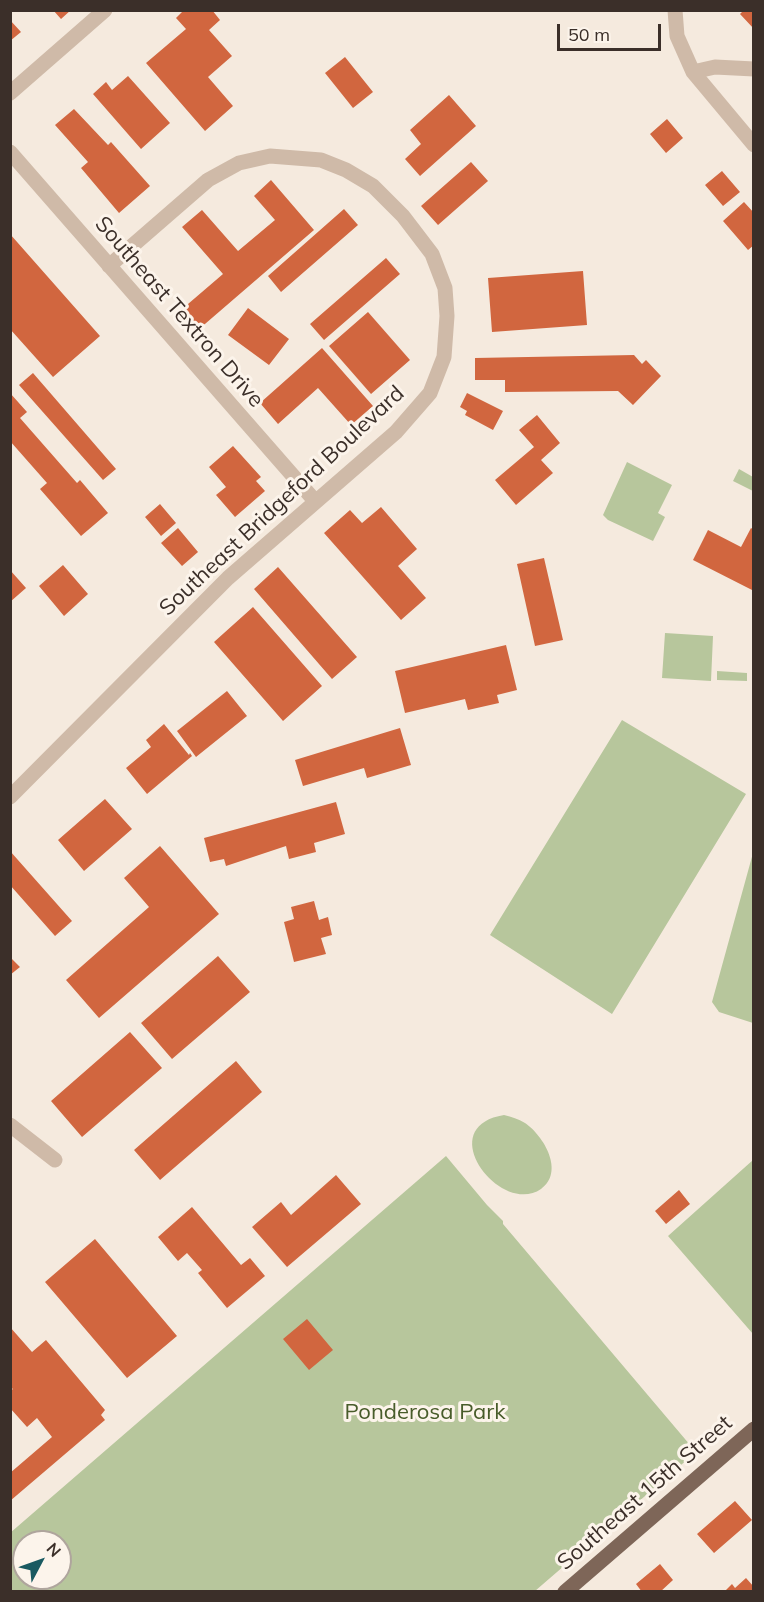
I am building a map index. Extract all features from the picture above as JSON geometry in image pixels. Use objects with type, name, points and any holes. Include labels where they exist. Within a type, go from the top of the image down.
[{"type":"main road","name":"Southeast 15th Street","points":[[573,1589],[753,1429]]},
{"type":"street","points":[[10,93],[105,10]]},
{"type":"street","points":[[675,10],[677,36],[693,72],[753,145]]},
{"type":"street","points":[[693,72],[715,67],[753,69]]},
{"type":"street","name":"Southeast Textron Drive","points":[[10,152],[315,501]]},
{"type":"street","name":"Southeast Bridgeford Boulevard","points":[[10,798],[228,578],[396,432],[430,393],[444,357],[447,316],[445,288],[432,254],[402,216],[373,186],[346,170],[321,160],[270,156],[239,164],[208,180],[109,266]]},
{"type":"street","points":[[10,1125],[55,1160]]},
{"type":"green space","points":[[627,462],[672,485],[658,513],[665,517],[653,541],[608,520],[603,515]]},
{"type":"green space","points":[[739,469],[753,477],[753,491],[733,481]]},
{"type":"green space","points":[[665,633],[713,636],[711,681],[662,678]]},
{"type":"green space","points":[[717,671],[747,673],[747,681],[717,680]]},
{"type":"green space","points":[[622,720],[746,794],[612,1014],[490,935]]},
{"type":"green space","points":[[753,853],[753,1023],[719,1012],[712,1002]]},
{"type":"green space","points":[[504,1115],[525,1123],[545,1145],[549,1154],[551,1173],[548,1182],[541,1189],[525,1194],[508,1191],[492,1181],[480,1167],[473,1151],[473,1136],[483,1123]]},
{"type":"green space","name":"Ponderosa Park","points":[[446,1156],[696,1452],[535,1591],[11,1591],[10,1533],[12,1531],[12,1590],[72,1590],[72,1530],[13,1530]]},
{"type":"green space","points":[[753,1160],[753,1334],[668,1236]]},
{"type":"building","points":[[53,10],[71,10],[61,19]]},
{"type":"building","points":[[184,10],[212,10],[220,20],[209,30],[232,56],[208,77],[233,106],[205,131],[146,63],[186,29],[176,18]]},
{"type":"building","points":[[744,10],[754,10],[754,29],[740,14]]},
{"type":"building","points":[[10,20],[21,32],[10,41]]},
{"type":"building","points":[[345,57],[373,92],[353,108],[325,73]]},
{"type":"building","points":[[128,76],[170,123],[141,149],[93,94],[106,82],[112,90]]},
{"type":"building","points":[[449,95],[476,126],[420,176],[405,159],[421,144],[410,130]]},
{"type":"building","points":[[74,109],[108,145],[111,142],[150,186],[119,213],[81,168],[88,162],[55,125]]},
{"type":"building","points":[[667,119],[683,138],[666,153],[650,134]]},
{"type":"building","points":[[471,162],[488,181],[438,225],[421,206]]},
{"type":"building","points":[[722,171],[740,192],[723,206],[705,185]]},
{"type":"building","points":[[271,180],[314,230],[198,330],[181,310],[223,274],[182,227],[202,210],[238,251],[275,220],[254,196]]},
{"type":"building","points":[[744,202],[754,213],[754,245],[748,250],[723,221]]},
{"type":"building","points":[[344,209],[358,225],[281,292],[268,276]]},
{"type":"building","points":[[10,234],[100,336],[53,377],[10,329]]},
{"type":"building","points":[[386,258],[400,274],[324,340],[310,324]]},
{"type":"building","points":[[583,271],[587,325],[492,332],[488,278]]},
{"type":"building","points":[[248,308],[289,339],[269,365],[228,335]]},
{"type":"building","points":[[368,312],[410,360],[371,394],[329,346]]},
{"type":"building","points":[[322,348],[373,406],[351,425],[318,388],[278,424],[260,403]]},
{"type":"building","points":[[634,355],[642,364],[646,360],[661,376],[633,405],[618,391],[505,392],[505,380],[475,380],[475,358]]},
{"type":"building","points":[[33,373],[116,469],[103,480],[19,385]]},
{"type":"building","points":[[10,393],[27,412],[20,418],[77,483],[80,480],[108,513],[81,536],[40,489],[47,483],[10,441]]},
{"type":"building","points":[[467,393],[503,411],[493,430],[465,415],[467,411],[460,407]]},
{"type":"building","points":[[537,415],[560,443],[541,460],[553,473],[516,505],[495,480],[534,447],[519,430]]},
{"type":"building","points":[[233,446],[261,477],[256,481],[265,491],[235,517],[216,495],[226,487],[209,467]]},
{"type":"building","points":[[160,504],[176,523],[161,536],[145,517]]},
{"type":"building","points":[[381,507],[417,549],[398,566],[426,598],[401,620],[324,533],[350,510],[362,523]]},
{"type":"building","points":[[178,528],[198,552],[182,566],[161,543]]},
{"type":"building","points":[[751,528],[754,530],[754,591],[693,560],[708,530],[741,547]]},
{"type":"building","points":[[544,558],[563,640],[535,646],[517,564]]},
{"type":"building","points":[[63,565],[88,594],[64,616],[39,586]]},
{"type":"building","points":[[278,567],[357,657],[332,679],[254,589]]},
{"type":"building","points":[[10,570],[26,588],[10,602]]},
{"type":"building","points":[[253,607],[322,686],[283,721],[214,642]]},
{"type":"building","points":[[506,645],[517,690],[497,695],[499,703],[468,710],[465,699],[405,713],[395,671]]},
{"type":"building","points":[[227,691],[247,716],[196,757],[177,731]]},
{"type":"building","points":[[164,724],[192,756],[147,794],[126,768],[151,747],[146,740]]},
{"type":"building","points":[[400,728],[411,765],[367,778],[364,768],[303,786],[295,760]]},
{"type":"building","points":[[105,799],[132,829],[84,871],[58,840]]},
{"type":"building","points":[[336,802],[345,834],[314,843],[316,852],[289,859],[286,846],[226,866],[224,859],[210,862],[204,838]]},
{"type":"building","points":[[160,846],[219,914],[99,1018],[66,980],[149,907],[124,878]]},
{"type":"building","points":[[10,851],[72,921],[55,936],[10,885]]},
{"type":"building","points":[[314,901],[319,920],[328,917],[332,935],[321,938],[326,954],[294,962],[284,922],[294,919],[291,907]]},
{"type":"building","points":[[218,956],[250,992],[172,1059],[141,1023]]},
{"type":"building","points":[[10,957],[20,967],[10,975]]},
{"type":"building","points":[[130,1032],[162,1068],[82,1137],[51,1101]]},
{"type":"building","points":[[236,1061],[262,1092],[160,1180],[134,1150]]},
{"type":"building","points":[[336,1175],[361,1204],[287,1267],[252,1227],[281,1202],[291,1215]]},
{"type":"building","points":[[679,1190],[690,1204],[666,1224],[655,1211]]},
{"type":"building","points":[[192,1207],[241,1265],[250,1258],[265,1276],[227,1308],[198,1273],[202,1270],[187,1253],[178,1261],[158,1237]]},
{"type":"building","points":[[95,1239],[177,1336],[127,1378],[45,1282]]},
{"type":"building","points":[[307,1319],[333,1350],[309,1370],[283,1339]]},
{"type":"building","points":[[10,1327],[32,1352],[46,1340],[105,1410],[101,1415],[105,1420],[10,1501],[10,1473],[52,1437],[37,1418],[27,1427],[10,1408],[10,1391],[13,1389],[10,1387]]},
{"type":"building","points":[[735,1501],[752,1520],[714,1553],[697,1534]]},
{"type":"building","points":[[660,1564],[673,1580],[660,1592],[642,1592],[636,1584]]},
{"type":"building","points":[[746,1578],[754,1587],[754,1592],[724,1592],[732,1584],[735,1588]]}]
